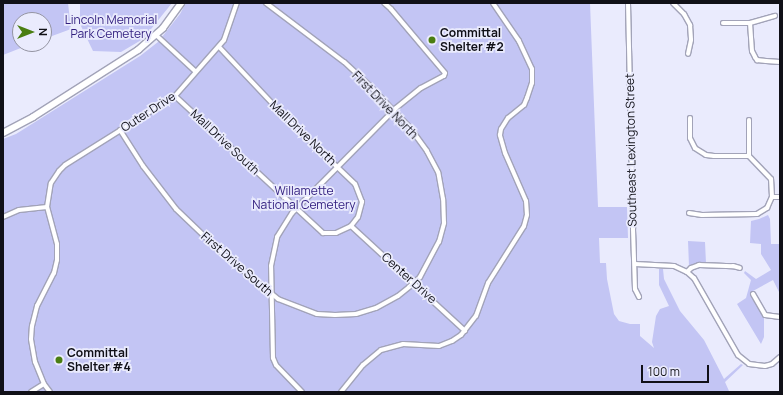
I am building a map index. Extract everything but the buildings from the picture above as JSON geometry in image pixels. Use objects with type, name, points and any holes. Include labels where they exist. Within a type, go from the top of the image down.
[{"type":"main road","points":[[3,133],[76,90],[138,50],[156,35],[172,17],[181,3]]},
{"type":"street","name":"Outer Drive","points":[[47,207],[49,190],[59,171],[73,160],[165,104],[175,96],[219,47],[228,33],[237,3]]},
{"type":"street","name":"First Drive North","points":[[266,3],[344,62],[412,130],[427,151],[438,172],[444,199],[444,223],[439,242],[420,277],[414,282]]},
{"type":"street","points":[[302,392],[274,362],[271,266],[277,237],[296,209],[394,111],[421,88],[444,76],[445,73],[391,9],[384,3]]},
{"type":"street","points":[[341,392],[368,360],[381,350],[403,344],[433,346],[446,344],[465,330],[476,316],[494,271],[524,226],[527,215],[526,201],[505,153],[500,135],[508,118],[524,105],[532,83],[532,69],[519,41],[493,3]]},
{"type":"street","name":"Southeast Lexington Street","points":[[628,3],[635,289],[639,297]]},
{"type":"street","points":[[673,3],[684,14],[690,24],[691,40],[688,54]]},
{"type":"street","points":[[723,23],[750,23],[775,16]]},
{"type":"street","points":[[750,23],[752,51],[755,57],[758,60],[780,62]]},
{"type":"street","points":[[156,35],[196,72]]},
{"type":"street","name":"Mall Drive North","points":[[219,47],[286,118],[355,184],[362,202],[358,217],[351,226]]},
{"type":"street","name":"Mall Drive South","points":[[175,96],[323,233],[336,232],[351,226]]},
{"type":"street","points":[[690,118],[690,138],[695,148],[701,152],[714,156],[749,156]]},
{"type":"street","points":[[689,213],[709,215],[756,214],[767,208],[772,197],[771,179],[749,156],[749,120]]},
{"type":"street","name":"First Drive South","points":[[120,130],[142,166],[176,209],[221,252],[272,295],[301,309],[317,314],[356,314],[382,305],[398,296],[414,282]]},
{"type":"street","points":[[772,197],[780,197]]},
{"type":"street","points":[[3,217],[19,210],[47,207],[57,244],[57,260],[54,272],[35,311],[31,340],[35,362],[44,384],[50,392]]},
{"type":"street","name":"Center Drive","points":[[351,226],[465,330]]},
{"type":"street","points":[[635,264],[666,264],[687,272],[699,285],[742,359],[754,366],[765,366],[772,364],[780,357]]},
{"type":"street","points":[[687,272],[691,268],[698,265],[733,266],[740,268]]},
{"type":"street","points":[[752,294],[765,315],[780,317]]},
{"type":"street","points":[[31,392],[44,384]]},
{"type":"green space","points":[[3,3],[68,3],[71,29],[52,36],[52,12],[12,12],[12,51],[3,55]]},
{"type":"green space","name":"Lincoln Memorial Park Cemetery","points":[[80,3],[172,3],[143,39],[121,52],[93,51],[80,24]]},
{"type":"green space","name":"Willamette National Cemetery","points":[[186,3],[590,3],[598,207],[627,207],[628,238],[599,238],[600,263],[606,263],[607,279],[614,314],[619,321],[630,324],[640,324],[640,336],[654,348],[652,342],[656,316],[660,309],[669,306],[659,285],[659,269],[663,269],[664,279],[680,311],[704,340],[724,379],[741,364],[743,365],[725,382],[729,391],[737,392],[3,392],[3,139],[16,134],[140,56],[158,42],[180,14]]},
{"type":"green space","points":[[768,215],[770,219],[771,244],[780,244],[780,294],[773,280],[753,291],[751,297],[764,317],[764,337],[761,344],[737,304],[746,298],[751,280],[744,273],[745,271],[756,279],[771,270],[761,254],[761,244],[750,243],[751,221]]},
{"type":"green space","points":[[688,241],[705,242],[706,263],[697,263],[689,266]]},
{"type":"place","name":"Committal Shelter #2","points":[[432,40]]},
{"type":"place","name":"Committal Shelter #4","points":[[59,360]]}]
